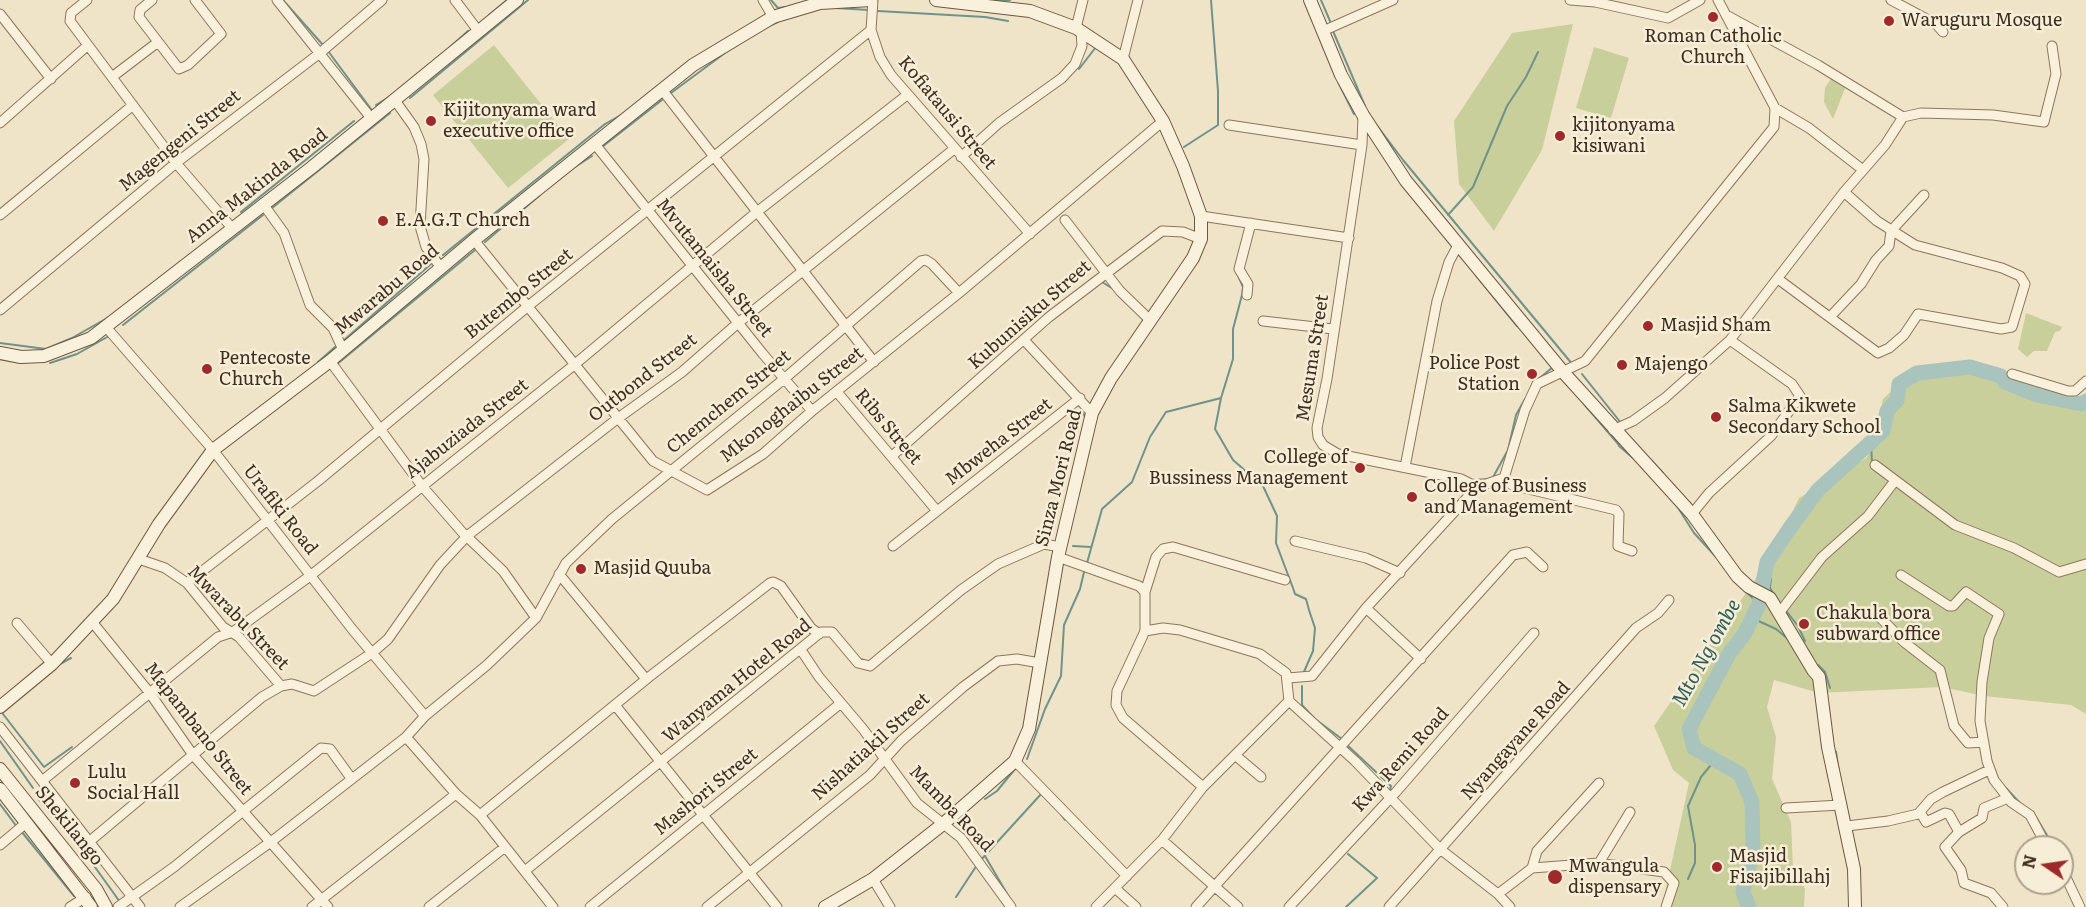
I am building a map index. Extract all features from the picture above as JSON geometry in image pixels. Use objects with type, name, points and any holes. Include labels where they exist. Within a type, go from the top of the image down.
[{"type":"street","points":[[87,0],[69,17],[87,46],[176,163],[232,228]]},
{"type":"street","points":[[152,0],[140,10],[139,18],[179,69],[218,39],[220,31],[197,1]]},
{"type":"street","points":[[278,0],[371,118]]},
{"type":"street","name":"Magengeni Street","points":[[0,310],[176,163],[320,53],[382,0]]},
{"type":"street","points":[[455,0],[479,32]]},
{"type":"street","name":"Anna Makinda Road","points":[[0,353],[21,357],[44,356],[76,346],[106,327],[517,0]]},
{"type":"street","points":[[763,0],[773,17]]},
{"type":"street","name":"Mwarabu Road","points":[[0,707],[52,664],[93,623],[113,599],[190,478],[213,450],[330,361],[474,240],[693,65],[773,17],[820,3],[872,0]]},
{"type":"street","name":"Kofiatausi Street","points":[[872,0],[871,30],[880,57],[907,95],[1030,234]]},
{"type":"street","points":[[936,0],[1030,11],[1078,30]]},
{"type":"street","points":[[961,157],[999,123],[1062,78],[1075,64],[1082,46],[1078,30],[1083,0]]},
{"type":"street","points":[[1123,59],[1138,0]]},
{"type":"street","points":[[1310,0],[1341,75],[1363,115],[1406,181],[1564,373],[1613,430],[1692,514],[1737,576],[1758,591],[1780,612],[1822,684],[1828,747],[1847,826],[1854,869],[1855,907]]},
{"type":"street","points":[[1323,31],[1393,0]]},
{"type":"street","points":[[1570,0],[1595,2],[1668,18],[1700,0]]},
{"type":"street","points":[[1504,478],[1532,394],[1544,379],[1564,373],[1585,361],[1770,132],[1776,121],[1775,108],[1718,0]]},
{"type":"street","points":[[1891,0],[1936,24],[1943,32]]},
{"type":"street","points":[[0,14],[51,79]]},
{"type":"street","points":[[1728,16],[1818,65],[1904,117]]},
{"type":"street","name":"Butembo Street","points":[[187,584],[381,430],[527,307],[649,212],[871,30]]},
{"type":"street","name":"Sinza Mori Road","points":[[825,907],[873,879],[943,824],[1015,761],[1029,729],[1059,552],[1092,413],[1111,378],[1193,258],[1201,239],[1201,216],[1195,195],[1163,121],[1123,59],[1078,30]]},
{"type":"street","points":[[112,77],[158,42]]},
{"type":"street","points":[[0,123],[87,46]]},
{"type":"street","points":[[1613,430],[1633,421],[1665,398],[1730,340],[1904,117],[1921,113],[1993,114],[2044,122],[2056,74],[2052,46]]},
{"type":"street","points":[[663,91],[716,156],[802,272],[874,362]]},
{"type":"street","name":"Ajabuziada Street","points":[[42,781],[218,637],[233,632],[310,576],[574,365],[758,211],[907,95]]},
{"type":"street","points":[[394,99],[414,127],[421,144],[424,159],[420,226],[426,247],[441,268]]},
{"type":"street","points":[[0,215],[133,105]]},
{"type":"street","points":[[1775,108],[1809,128],[1863,170]]},
{"type":"street","name":"Mesuma Street","points":[[1363,115],[1362,145],[1327,379],[1317,428],[1318,437],[1323,445],[1338,454],[1461,479],[1477,487]]},
{"type":"street","name":"Mkonoghaibu Street","points":[[474,240],[653,461],[669,472],[684,477],[699,488],[711,489],[763,454],[1163,121]]},
{"type":"street","points":[[1229,125],[1362,145]]},
{"type":"street","name":"Mvutamaisha Street","points":[[594,143],[738,323],[812,411]]},
{"type":"street","name":"Outbond Street","points":[[281,686],[292,684],[314,691],[372,653],[388,639],[440,565],[467,536],[617,419],[682,372],[738,323],[954,149]]},
{"type":"street","points":[[1778,279],[1878,352],[1889,348],[1904,335],[1918,314],[2001,329],[2012,327],[2025,284],[2020,276],[2002,268],[1923,248],[1891,231],[1844,192]]},
{"type":"street","points":[[1830,317],[1861,284],[1876,260],[1889,246],[1891,231],[1924,195]]},
{"type":"street","points":[[263,204],[285,233],[310,305],[333,328],[343,350]]},
{"type":"street","points":[[1201,216],[1349,238]]},
{"type":"street","points":[[1065,220],[1105,273],[1151,321]]},
{"type":"street","points":[[1247,296],[1248,284],[1239,269],[1251,223]]},
{"type":"street","name":"Kubunisiku Street","points":[[892,456],[1025,341],[1049,317],[1162,231],[1183,232],[1201,239]]},
{"type":"street","points":[[1405,467],[1437,301],[1449,262],[1458,245]]},
{"type":"street","name":"Chemchem Street","points":[[180,907],[272,841],[406,737],[425,716],[487,665],[536,618],[566,563],[612,519],[784,379],[921,261],[926,260],[932,264],[959,293]]},
{"type":"street","points":[[1263,321],[1333,329]]},
{"type":"street","name":"Urafiki Road","points":[[106,327],[213,450],[310,576],[425,716]]},
{"type":"street","points":[[1692,514],[1709,493],[1771,436],[1800,396],[1792,384],[1730,340]]},
{"type":"street","points":[[1025,341],[1092,413]]},
{"type":"street","points":[[330,361],[422,486],[515,586],[536,618]]},
{"type":"street","points":[[2012,374],[2068,391],[2075,391],[2086,381]]},
{"type":"street","name":"Ribs Street","points":[[837,392],[937,511]]},
{"type":"street","name":"Mbweha Street","points":[[893,546],[1080,398]]},
{"type":"street","points":[[1875,465],[1894,482],[1955,525],[2014,548],[2059,572],[2086,564]]},
{"type":"street","points":[[1288,678],[1312,676],[1366,608],[1477,487],[1504,478]]},
{"type":"street","points":[[1504,478],[1512,485],[1617,510],[1618,546],[1632,551]]},
{"type":"street","points":[[1780,612],[1818,561],[1868,516],[1894,482]]},
{"type":"street","points":[[1295,541],[1366,558],[1400,573]]},
{"type":"street","name":"Wanyama Hotel Road","points":[[526,870],[819,634],[826,630],[832,632],[858,663],[870,666],[961,590],[998,564],[1044,544],[1059,552]]},
{"type":"street","points":[[1203,787],[1123,718],[1116,705],[1117,691],[1145,631],[1145,592],[1156,557],[1168,547],[1285,580]]},
{"type":"street","points":[[1059,552],[1139,585],[1145,592]]},
{"type":"street","points":[[1196,907],[1513,555],[1527,552],[1543,567]]},
{"type":"street","name":"Mwarabu Street","points":[[139,559],[165,568],[187,584],[224,627],[233,632],[281,686]]},
{"type":"street","points":[[559,574],[646,679]]},
{"type":"street","points":[[1900,575],[1949,606],[1953,606],[1966,592],[2000,614],[1989,639],[1982,682],[1980,721],[1989,770],[2008,798],[2030,815],[2041,835]]},
{"type":"street","points":[[480,816],[646,679],[742,603],[773,582],[781,586],[811,628],[819,634]]},
{"type":"street","name":"Nyangayane Road","points":[[1389,907],[1636,628],[1658,613],[1669,600]]},
{"type":"street","points":[[1366,608],[1421,659]]},
{"type":"street","points":[[1874,611],[1904,642],[1940,670],[1954,726],[1968,743],[1984,742]]},
{"type":"street","points":[[17,623],[52,664]]},
{"type":"street","name":"Mapambano Street","points":[[93,623],[149,692],[194,755],[325,903]]},
{"type":"street","points":[[1145,631],[1163,628],[1180,630],[1260,654],[1282,669],[1288,678],[1289,701],[1341,748],[1440,849],[1498,894],[1510,907]]},
{"type":"street","name":"Kwa Remi Road","points":[[1289,907],[1390,797],[1534,633]]},
{"type":"street","name":"Mamba Road","points":[[801,650],[819,677],[842,703],[917,803],[961,838],[1011,907]]},
{"type":"street","name":"Nishatiakil Street","points":[[707,907],[870,775],[901,741],[963,687],[998,661],[1017,659],[1040,663]]},
{"type":"street","points":[[90,841],[254,703],[281,686]]},
{"type":"street","points":[[1096,907],[1162,840],[1203,787],[1289,701]]},
{"type":"street","name":"Mashori Street","points":[[590,907],[842,703]]},
{"type":"street","points":[[615,705],[777,907]]},
{"type":"street","points":[[0,727],[140,907]]},
{"type":"street","points":[[406,737],[456,794],[480,816],[526,870],[548,906]]},
{"type":"street","points":[[118,907],[323,747],[330,749],[351,778]]},
{"type":"street","points":[[1235,755],[1261,777]]},
{"type":"street","points":[[1015,761],[1127,876]]},
{"type":"street","name":"Shekilango","points":[[0,769],[96,889],[106,907]]},
{"type":"street","points":[[1847,826],[1888,821],[1920,812],[1931,799],[1942,792],[1989,770]]},
{"type":"street","points":[[1498,894],[1532,867],[1537,851],[1599,783]]},
{"type":"street","name":"Shekilango","points":[[0,789],[88,902]]},
{"type":"street","points":[[312,907],[325,903],[456,794]]},
{"type":"street","points":[[2003,907],[1991,893],[1964,883],[1961,870],[1945,847],[1959,832],[1982,818],[1984,808],[2008,798]]},
{"type":"street","points":[[1786,808],[1841,805]]},
{"type":"street","points":[[1599,863],[1630,812]]},
{"type":"street","points":[[1920,812],[1923,821],[1928,822],[1948,813],[1959,832]]},
{"type":"street","points":[[0,845],[26,823]]},
{"type":"street","points":[[1162,840],[1238,907]]},
{"type":"street","points":[[429,907],[505,847]]},
{"type":"street","points":[[1532,867],[1599,863],[1664,872],[1673,881],[1666,907]]},
{"type":"street","points":[[873,879],[890,907]]},
{"type":"street","points":[[1115,888],[1136,907]]},
{"type":"street","points":[[70,907],[88,902]]},
{"type":"green space","points":[[1573,24],[1542,150],[1494,231],[1459,184],[1454,121],[1512,33]]},
{"type":"green space","points":[[494,45],[569,139],[508,188],[433,95]]},
{"type":"green space","points":[[1594,47],[1629,58],[1611,118],[1576,108]]},
{"type":"green space","points":[[1832,77],[1846,86],[1833,119],[1824,102],[1825,88]]},
{"type":"green space","points":[[2026,313],[2062,327],[2060,331],[2055,332],[2047,351],[2034,351],[2027,357],[2018,349]]},
{"type":"green space","points":[[1979,367],[2003,386],[2057,404],[2086,399],[2086,714],[2071,705],[1984,696],[1942,687],[1819,693],[1774,680],[1767,707],[1776,737],[1772,779],[1791,822],[1793,868],[1805,889],[1804,907],[1662,907],[1689,783],[1673,770],[1654,726],[1770,558],[1799,498],[1866,458],[1874,446],[1883,399],[1902,381],[1933,369]]},
{"type":"waterway","points":[[283,0],[323,45]]},
{"type":"waterway","points":[[489,15],[507,0]]},
{"type":"waterway","points":[[410,98],[528,0]]},
{"type":"waterway","points":[[771,0],[778,8],[786,7]]},
{"type":"waterway","points":[[994,1],[1010,0]]},
{"type":"waterway","points":[[1184,147],[1218,125],[1218,91],[1211,0]]},
{"type":"waterway","points":[[1321,0],[1330,21]]},
{"type":"waterway","points":[[836,8],[869,10]]},
{"type":"waterway","points":[[878,11],[985,17],[1008,21]]},
{"type":"waterway","points":[[767,27],[778,22]]},
{"type":"waterway","points":[[449,48],[468,31]]},
{"type":"waterway","points":[[1333,31],[1365,106]]},
{"type":"waterway","points":[[1079,69],[1096,47]]},
{"type":"waterway","points":[[671,93],[729,50]]},
{"type":"waterway","points":[[328,51],[371,109]]},
{"type":"waterway","points":[[1448,215],[1473,187],[1507,106],[1526,77],[1538,52]]},
{"type":"waterway","points":[[1338,82],[1354,114]]},
{"type":"waterway","points":[[376,105],[389,97]]},
{"type":"waterway","points":[[602,147],[662,100]]},
{"type":"waterway","points":[[272,208],[390,113]]},
{"type":"waterway","points":[[443,255],[605,124],[621,115]]},
{"type":"waterway","points":[[241,212],[354,121]]},
{"type":"waterway","points":[[1375,123],[1573,365]]},
{"type":"waterway","points":[[575,167],[592,156]]},
{"type":"waterway","points":[[485,242],[540,195]]},
{"type":"waterway","points":[[123,325],[263,215]]},
{"type":"waterway","points":[[336,365],[475,250]]},
{"type":"waterway","points":[[343,341],[431,264]]},
{"type":"waterway","points":[[1087,563],[1102,509],[1132,482],[1150,437],[1166,412],[1221,398],[1233,359],[1233,329],[1243,287],[1236,271]]},
{"type":"waterway","points":[[1475,274],[1517,326]]},
{"type":"waterway","points":[[1102,282],[1115,290]]},
{"type":"waterway","points":[[0,343],[46,349],[72,338],[109,317]]},
{"type":"waterway","points":[[50,363],[77,354],[109,336]]},
{"type":"waterway","points":[[318,362],[335,347]]},
{"type":"waterway","points":[[1541,377],[1553,367]]},
{"type":"waterway","name":"Mto Ng'ombe","points":[[1749,907],[1743,892],[1753,849],[1752,802],[1740,774],[1694,748],[1689,729],[1729,654],[1745,633],[1759,604],[1767,562],[1818,490],[1883,431],[1887,411],[1897,400],[1899,384],[1917,373],[1970,367],[2001,376],[2005,382],[2037,395],[2082,404],[2086,401]]},
{"type":"waterway","points":[[1582,374],[1621,423]]},
{"type":"waterway","points":[[1221,398],[1215,429],[1233,460],[1263,486],[1277,516],[1276,543],[1295,594],[1306,599],[1315,628],[1313,651],[1303,674]]},
{"type":"waterway","points":[[1471,480],[1492,479],[1508,450],[1516,415],[1525,399]]},
{"type":"waterway","points":[[1584,404],[1619,445]]},
{"type":"waterway","points":[[1080,406],[1085,417]]},
{"type":"waterway","points":[[1871,443],[1872,463]]},
{"type":"waterway","points":[[1619,446],[1633,458]]},
{"type":"waterway","points":[[1648,457],[1663,473]]},
{"type":"waterway","points":[[1462,498],[1467,491]]},
{"type":"waterway","points":[[1677,506],[1694,533],[1717,558]]},
{"type":"waterway","points":[[1073,546],[1091,547]]},
{"type":"waterway","points":[[1027,759],[1045,709],[1061,676],[1064,625],[1080,589],[1085,568]]},
{"type":"waterway","points":[[1771,579],[1770,588],[1773,593]]},
{"type":"waterway","points":[[1740,586],[1759,604]]},
{"type":"waterway","points":[[1787,612],[1798,626],[1805,641]]},
{"type":"waterway","points":[[1752,618],[1776,629],[1788,639]]},
{"type":"waterway","points":[[60,664],[71,658]]},
{"type":"waterway","points":[[1818,665],[1825,672],[1830,688]]},
{"type":"waterway","points":[[1302,686],[1302,705],[1315,719],[1342,739]]},
{"type":"waterway","points":[[3,714],[44,767],[72,747]]},
{"type":"waterway","points":[[0,741],[33,788]]},
{"type":"waterway","points":[[1348,746],[1346,744],[1391,786],[1389,793]]},
{"type":"waterway","points":[[1832,750],[1836,752],[1839,772]]},
{"type":"waterway","points":[[1688,879],[1695,863],[1695,845],[1688,806],[1701,777],[1715,760]]},
{"type":"waterway","points":[[985,799],[997,791],[1015,769]]},
{"type":"waterway","points":[[2006,788],[2020,803]]},
{"type":"waterway","points":[[980,861],[1042,793]]},
{"type":"waterway","points":[[36,796],[82,850]]},
{"type":"waterway","points":[[0,804],[17,827]]},
{"type":"waterway","points":[[1060,813],[1065,820]]},
{"type":"waterway","points":[[2036,817],[2047,835]]},
{"type":"waterway","points":[[21,831],[74,896]]},
{"type":"waterway","points":[[1346,907],[1377,878],[1348,854]]},
{"type":"waterway","points":[[87,856],[120,902]]},
{"type":"waterway","points":[[985,856],[1009,897]]},
{"type":"waterway","points":[[956,897],[977,865]]},
{"type":"place","name":"Roman Catholic Church","points":[[1713,17]]},
{"type":"place","name":"Waruguru Mosque","points":[[1889,21]]},
{"type":"place","name":"Kijitonyama ward executive office","points":[[431,121]]},
{"type":"place","name":"kijitonyama kisiwani","points":[[1560,136]]},
{"type":"place","name":"E.A.G.T Church","points":[[383,221]]},
{"type":"place","name":"Masjid Sham","points":[[1648,326]]},
{"type":"place","name":"Majengo","points":[[1622,365]]},
{"type":"place","name":"Pentecoste Church","points":[[207,369]]},
{"type":"place","name":"Police Post Station","points":[[1532,374]]},
{"type":"place","name":"Salma Kikwete Secondary School","points":[[1716,417]]},
{"type":"place","name":"College of Bussiness Management","points":[[1360,468]]},
{"type":"place","name":"College of Business and Management","points":[[1412,497]]},
{"type":"place","name":"Masjid Quuba","points":[[581,569]]},
{"type":"place","name":"Chakula bora subward office","points":[[1804,624]]},
{"type":"place","name":"Lulu Social Hall","points":[[75,783]]},
{"type":"place","name":"Masjid Fisajibillahj","points":[[1717,867]]},
{"type":"place","name":"Mwangula dispensary","points":[[1555,877]]}]
